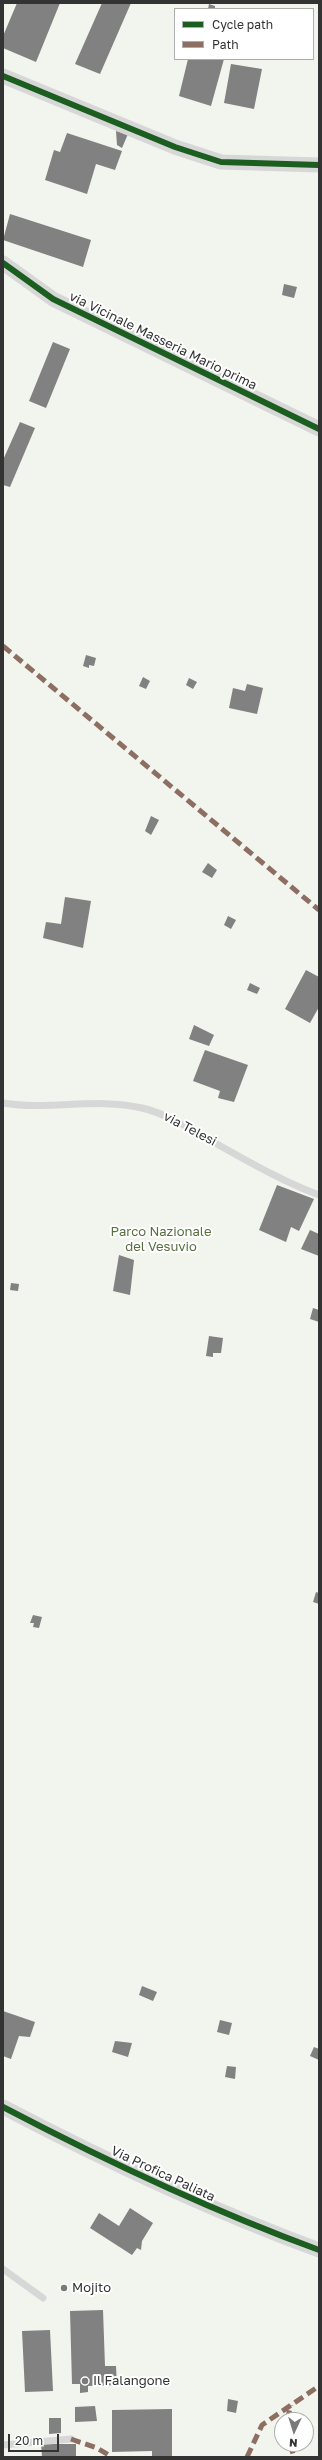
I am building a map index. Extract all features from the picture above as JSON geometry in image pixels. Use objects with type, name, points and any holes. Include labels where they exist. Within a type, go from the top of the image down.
[{"type":"street","points":[[3,76],[175,147],[222,162],[319,165]]},
{"type":"street","name":"via Vicinale Masseria Mario prima","points":[[3,263],[53,299],[319,429]]},
{"type":"street","name":"Via Profica Paliata","points":[[3,2107],[82,2148],[236,2219],[319,2250]]},
{"type":"lane","name":"via Telesi","points":[[3,1103],[55,1106],[107,1102],[142,1108],[167,1115],[290,1183],[319,1195]]},
{"type":"lane","points":[[3,2269],[43,2298]]},
{"type":"lane","points":[[3,2444],[71,2439]]},
{"type":"green space","name":"Parco Nazionale del Vesuvio","points":[[3,3],[319,3],[319,2457],[3,2457]]},
{"type":"building","points":[[17,3],[60,3],[36,62],[3,48],[3,36]]},
{"type":"building","points":[[102,3],[131,3],[100,74],[75,64]]},
{"type":"building","points":[[209,4],[215,6],[215,8],[208,8]]},
{"type":"building","points":[[188,60],[224,60],[211,106],[179,96]]},
{"type":"building","points":[[231,64],[262,69],[254,109],[224,103]]},
{"type":"building","points":[[116,131],[128,134],[122,148],[117,145]]},
{"type":"building","points":[[67,133],[122,151],[115,170],[96,164],[87,194],[45,180],[54,150],[60,152]]},
{"type":"building","points":[[10,214],[91,240],[83,267],[3,240]]},
{"type":"building","points":[[284,284],[297,287],[294,298],[282,295]]},
{"type":"building","points":[[53,342],[70,349],[46,408],[29,401]]},
{"type":"building","points":[[20,422],[35,428],[10,487],[3,485],[3,460]]},
{"type":"building","points":[[86,655],[96,658],[94,666],[89,665],[89,668],[83,666]]},
{"type":"building","points":[[143,677],[150,681],[146,689],[139,686]]},
{"type":"building","points":[[189,678],[197,682],[193,689],[186,685]]},
{"type":"building","points":[[247,684],[263,688],[257,714],[229,708],[233,688],[245,691]]},
{"type":"building","points":[[151,816],[159,820],[151,835],[145,831]]},
{"type":"building","points":[[208,863],[217,870],[212,878],[202,872]]},
{"type":"building","points":[[65,897],[91,901],[83,948],[43,938],[46,922],[61,924]]},
{"type":"building","points":[[228,916],[236,920],[231,929],[224,925]]},
{"type":"building","points":[[306,970],[319,977],[319,1007],[310,1023],[285,1009]]},
{"type":"building","points":[[250,983],[260,988],[257,994],[247,990]]},
{"type":"building","points":[[194,1025],[214,1035],[209,1046],[189,1039]]},
{"type":"building","points":[[205,1050],[248,1065],[234,1102],[218,1098],[220,1091],[193,1081]]},
{"type":"building","points":[[277,1185],[314,1199],[299,1231],[291,1227],[286,1242],[259,1230]]},
{"type":"building","points":[[310,1230],[319,1234],[319,1256],[301,1249]]},
{"type":"building","points":[[119,1255],[134,1260],[130,1295],[113,1291]]},
{"type":"building","points":[[11,1283],[19,1284],[18,1291],[10,1290]]},
{"type":"building","points":[[313,1308],[319,1310],[319,1322],[310,1319]]},
{"type":"building","points":[[209,1336],[223,1338],[221,1353],[213,1353],[213,1357],[206,1356]]},
{"type":"building","points":[[316,1592],[319,1593],[319,1604],[313,1602]]},
{"type":"building","points":[[33,1615],[42,1617],[39,1628],[33,1627],[34,1623],[30,1623]]},
{"type":"building","points":[[142,1986],[157,1992],[153,2001],[139,1995]]},
{"type":"building","points":[[3,2011],[35,2022],[30,2037],[19,2036],[11,2059],[3,2056]]},
{"type":"building","points":[[220,2020],[232,2023],[229,2035],[217,2032]]},
{"type":"building","points":[[115,2041],[132,2043],[128,2057],[112,2052]]},
{"type":"building","points":[[314,2047],[319,2049],[319,2060],[310,2056]]},
{"type":"building","points":[[227,2066],[236,2067],[235,2079],[225,2077]]},
{"type":"building","points":[[130,2208],[153,2223],[142,2241],[141,2250],[137,2248],[132,2255],[90,2228],[99,2213],[119,2226]]},
{"type":"building","points":[[103,2310],[105,2366],[116,2366],[117,2385],[88,2386],[88,2392],[80,2393],[80,2384],[72,2384],[70,2311]]},
{"type":"building","points":[[50,2330],[53,2391],[25,2392],[22,2331]]},
{"type":"building","points":[[228,2399],[238,2401],[236,2413],[227,2411]]},
{"type":"building","points":[[95,2406],[97,2421],[75,2422],[75,2407]]},
{"type":"building","points":[[172,2409],[172,2457],[152,2457],[152,2451],[112,2452],[112,2410]]},
{"type":"building","points":[[49,2418],[61,2418],[61,2433],[49,2434]]},
{"type":"building","points":[[41,2444],[76,2444],[76,2457],[42,2457]]},
{"type":"marked path","points":[[3,646],[319,910]]},
{"type":"marked path","points":[[247,2457],[262,2425],[319,2386]]},
{"type":"marked path","points":[[289,2412],[291,2405]]},
{"type":"marked path","points":[[71,2439],[97,2448],[112,2457]]},
{"type":"marked path","points":[[292,2452],[294,2457]]},
{"type":"cycle path","points":[[3,76],[175,147],[221,162],[319,165]]},
{"type":"cycle path","points":[[3,263],[53,299],[319,429]]},
{"type":"cycle path","points":[[3,2107],[159,2184],[278,2235],[319,2250]]},
{"type":"place","name":"Mojito","points":[[64,2288]]},
{"type":"place","name":"Il Falangone","points":[[85,2381]]}]
